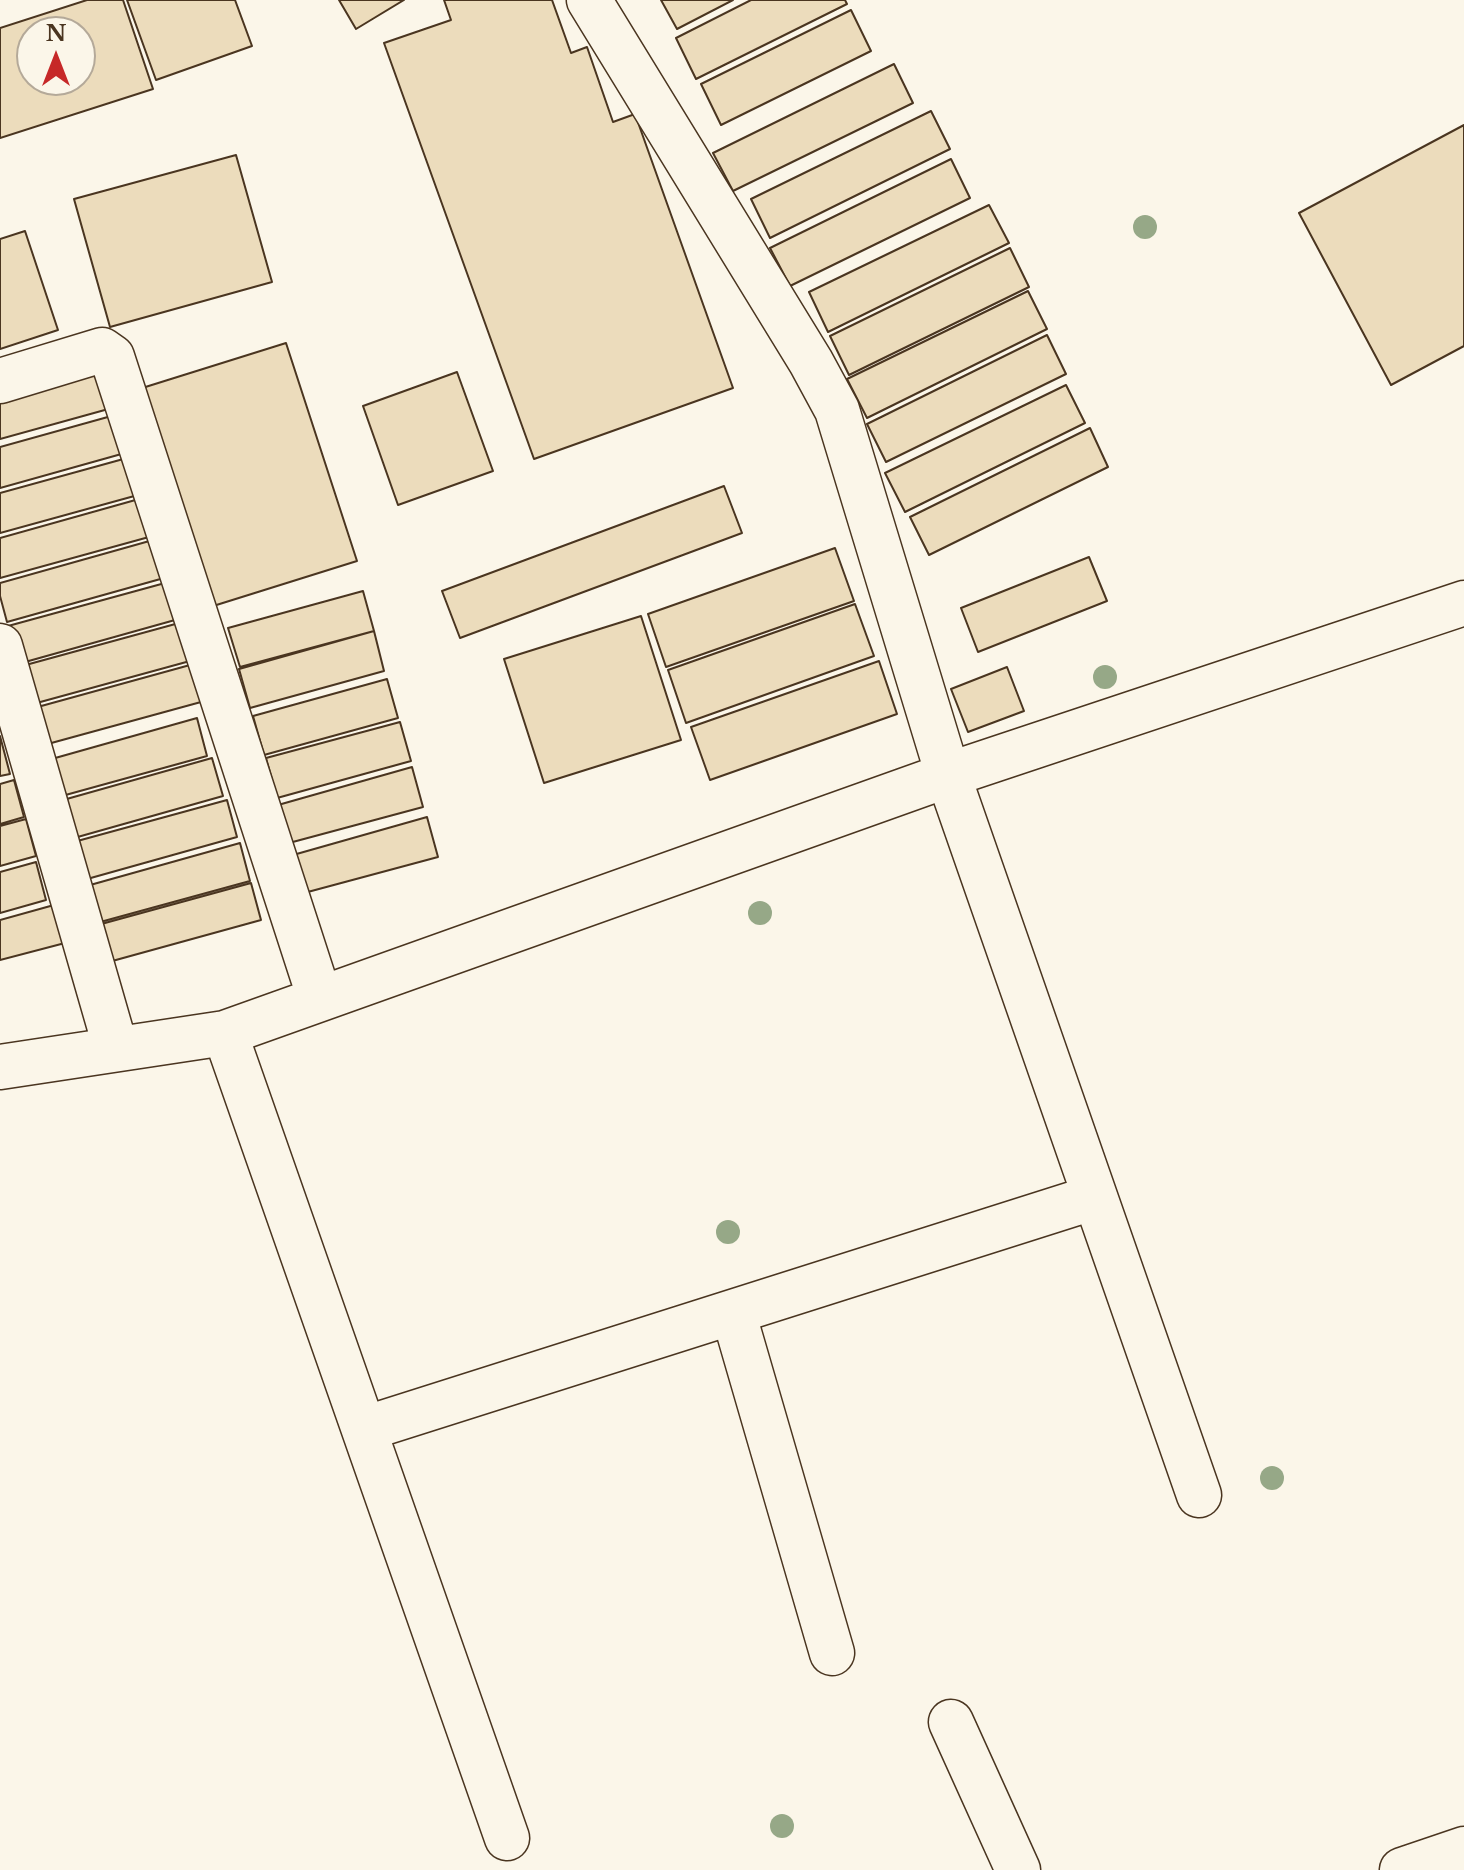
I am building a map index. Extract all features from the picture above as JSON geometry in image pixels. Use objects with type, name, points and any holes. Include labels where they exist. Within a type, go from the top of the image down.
[{"type":"street","points":[[589,0],[811,362],[837,410],[948,775],[1199,1495]]},
{"type":"street","points":[[0,381],[102,350],[112,357],[320,999]]},
{"type":"street","points":[[0,1067],[225,1033],[948,775],[1464,603]]},
{"type":"street","points":[[0,646],[116,1049]]},
{"type":"street","points":[[225,1033],[507,1838]]},
{"type":"street","points":[[364,1429],[1095,1197]]},
{"type":"street","points":[[733,1312],[832,1653]]},
{"type":"street","points":[[951,1722],[1018,1870]]},
{"type":"street","points":[[1402,1870],[1464,1849]]},
{"type":"building","points":[[87,0],[123,0],[153,89],[0,138],[0,28],[16,23],[16,96],[96,96],[96,16],[37,16]]},
{"type":"building","points":[[127,0],[235,0],[252,46],[156,80]]},
{"type":"building","points":[[339,0],[404,0],[356,29]]},
{"type":"building","points":[[444,0],[552,0],[571,53],[587,47],[613,122],[635,114],[733,388],[534,459],[384,43],[451,20]]},
{"type":"building","points":[[661,0],[733,0],[677,29]]},
{"type":"building","points":[[751,0],[845,0],[847,4],[696,79],[676,38]]},
{"type":"building","points":[[851,10],[871,51],[721,125],[701,84]]},
{"type":"building","points":[[894,64],[913,103],[733,191],[713,153]]},
{"type":"building","points":[[931,111],[950,149],[770,238],[751,199]]},
{"type":"building","points":[[1464,125],[1464,346],[1391,385],[1299,213]]},
{"type":"building","points":[[236,155],[272,282],[110,327],[74,199]]},
{"type":"building","points":[[951,159],[970,198],[790,286],[770,248]]},
{"type":"building","points":[[989,205],[1009,243],[828,332],[809,292]]},
{"type":"building","points":[[25,231],[58,330],[0,349],[0,239]]},
{"type":"building","points":[[1010,248],[1029,287],[849,375],[830,336]]},
{"type":"building","points":[[1028,291],[1047,329],[867,418],[847,379]]},
{"type":"building","points":[[1047,335],[1066,374],[886,462],[867,424]]},
{"type":"building","points":[[286,343],[357,561],[210,607],[139,389]]},
{"type":"building","points":[[102,370],[112,408],[0,439],[0,399]]},
{"type":"building","points":[[457,372],[493,471],[398,505],[363,406]]},
{"type":"building","points":[[1066,385],[1085,423],[905,512],[885,473]]},
{"type":"building","points":[[115,415],[125,453],[0,488],[0,447]]},
{"type":"building","points":[[1090,428],[1108,467],[929,555],[910,517]]},
{"type":"building","points":[[127,458],[138,495],[0,533],[0,493]]},
{"type":"building","points":[[724,486],[742,533],[460,638],[442,591]]},
{"type":"building","points":[[139,499],[149,537],[0,578],[0,538]]},
{"type":"building","points":[[153,540],[164,578],[7,622],[0,583]]},
{"type":"building","points":[[835,548],[854,601],[666,667],[648,614]]},
{"type":"building","points":[[1089,557],[1107,601],[978,652],[961,608]]},
{"type":"building","points":[[165,583],[175,620],[18,664],[8,626]]},
{"type":"building","points":[[363,591],[374,631],[240,667],[228,628]]},
{"type":"building","points":[[855,604],[874,656],[686,723],[668,670]]},
{"type":"building","points":[[641,616],[681,740],[544,783],[504,659]]},
{"type":"building","points":[[179,623],[190,661],[33,704],[22,666]]},
{"type":"building","points":[[374,631],[384,671],[250,708],[239,669]]},
{"type":"building","points":[[879,661],[897,714],[710,780],[691,727]]},
{"type":"building","points":[[190,665],[201,702],[44,745],[34,708]]},
{"type":"building","points":[[1007,667],[1024,711],[968,732],[951,689]]},
{"type":"building","points":[[387,679],[398,718],[264,755],[253,716]]},
{"type":"building","points":[[197,718],[207,756],[51,799],[41,762]]},
{"type":"building","points":[[400,722],[411,761],[277,798],[266,758]]},
{"type":"building","points":[[0,736],[10,774],[0,776]]},
{"type":"building","points":[[212,758],[223,796],[67,840],[56,802]]},
{"type":"building","points":[[412,767],[423,807],[289,843],[278,805]]},
{"type":"building","points":[[14,780],[24,817],[0,824],[0,784]]},
{"type":"building","points":[[227,800],[237,837],[80,881],[70,843]]},
{"type":"building","points":[[427,817],[438,857],[304,893],[293,855]]},
{"type":"building","points":[[26,819],[36,856],[0,866],[0,826]]},
{"type":"building","points":[[240,843],[250,881],[93,924],[83,887]]},
{"type":"building","points":[[36,862],[46,900],[0,913],[0,872]]},
{"type":"building","points":[[251,883],[261,920],[105,963],[94,926]]},
{"type":"building","points":[[54,905],[65,943],[0,960],[0,920]]}]
